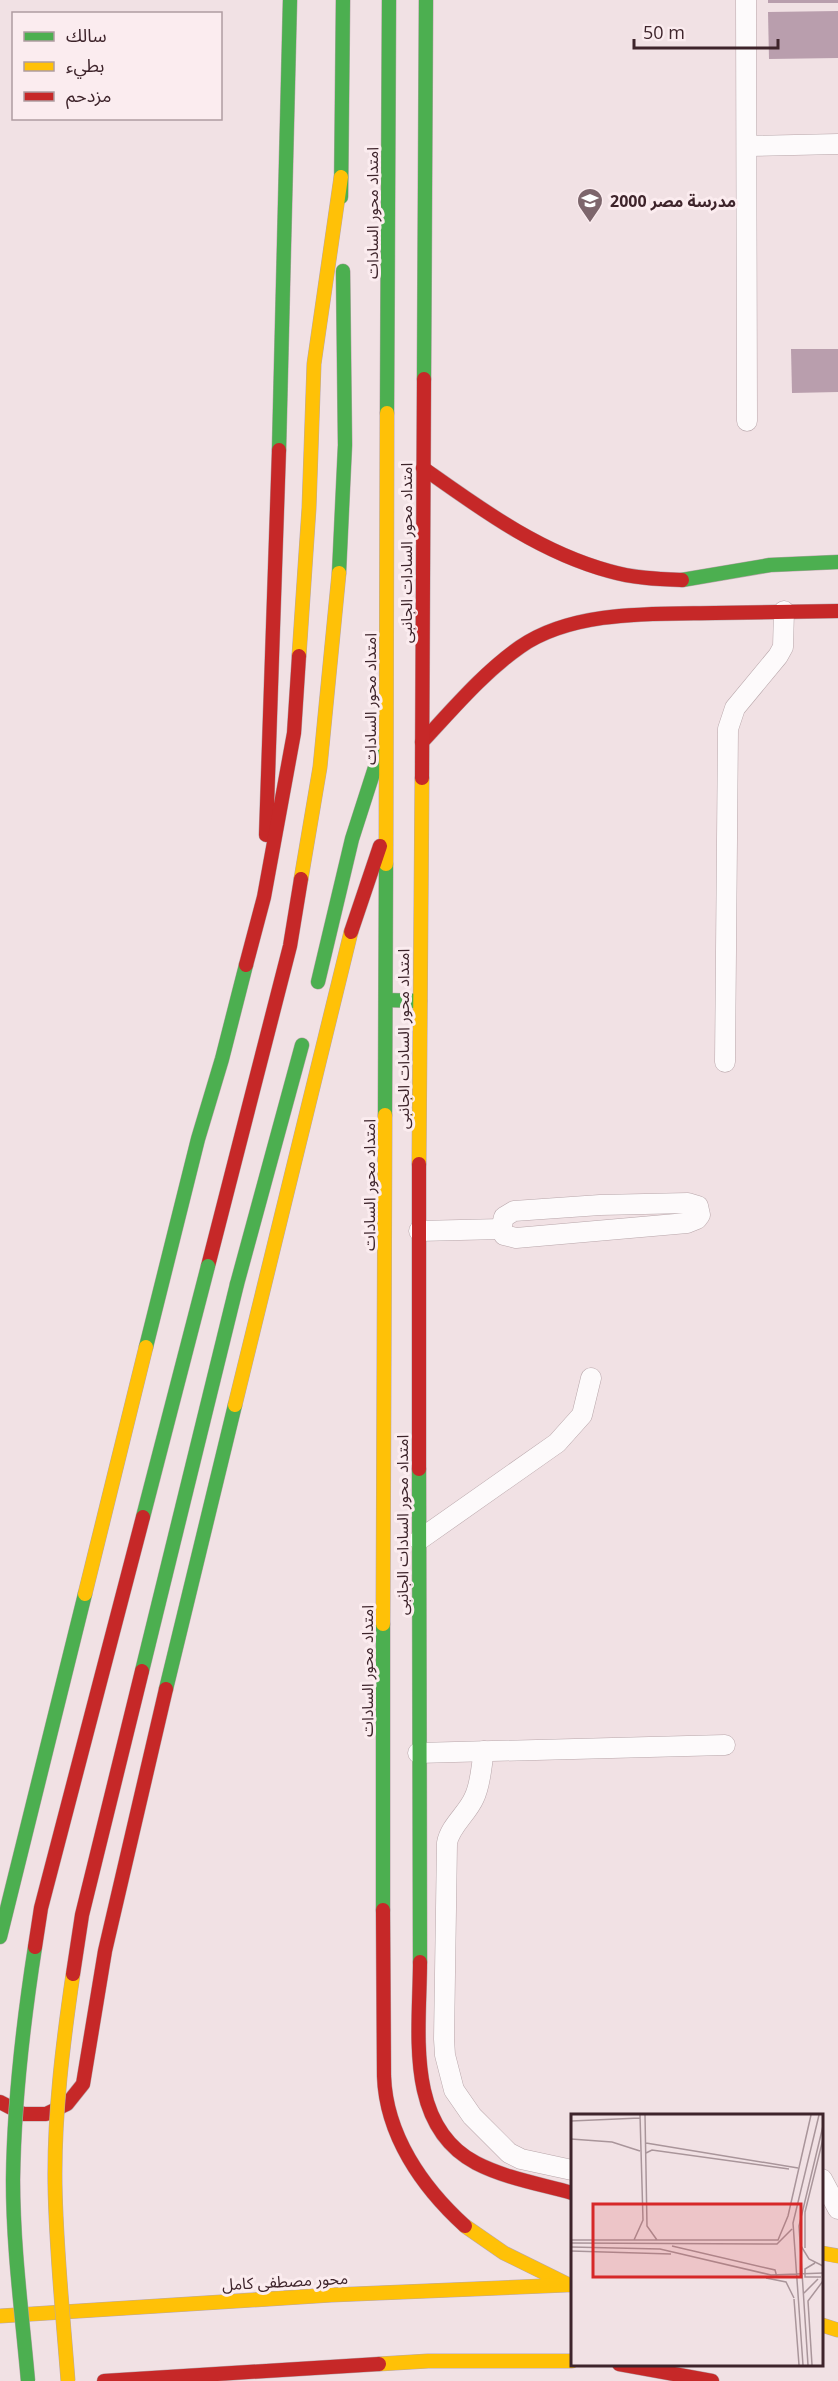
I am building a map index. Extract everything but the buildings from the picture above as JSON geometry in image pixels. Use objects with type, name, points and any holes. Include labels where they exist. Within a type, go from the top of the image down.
[{"type":"main road","points":[[264,897],[267,765],[276,582],[290,0]]},
{"type":"main road","name":"امتداد محور السادات","points":[[28,2381],[14,2221],[14,2168],[18,2094],[31,1969],[41,1908],[290,946],[321,756],[341,549],[345,445],[341,177],[343,0]]},
{"type":"main road","name":"امتداد محور السادات","points":[[389,0],[382,1861],[386,2099],[404,2147],[419,2174],[460,2222],[484,2241],[511,2257],[571,2285]]},
{"type":"main road","name":"امتداد محور السادات الجانبى","points":[[426,0],[419,1231],[420,2079],[424,2101],[432,2121],[445,2140],[461,2155],[501,2174],[571,2192]]},
{"type":"main road","name":"امتداد محور السادات","points":[[0,1937],[198,1139],[222,1059],[264,897],[294,733],[309,508],[314,364],[341,177]]},
{"type":"main road","points":[[423,468],[516,532],[550,551],[660,596],[784,610],[838,611]]},
{"type":"main road","points":[[422,742],[475,685],[522,645],[565,625],[660,596],[685,580],[712,577],[747,568],[838,562]]},
{"type":"main road","points":[[316,993],[336,895],[359,810],[387,735]]},
{"type":"main road","points":[[0,2102],[27,2114],[50,2113],[69,2104],[77,2096],[83,2084],[105,1951],[135,1816],[355,917],[362,892],[386,831]]},
{"type":"main road","points":[[386,1000],[420,1001]]},
{"type":"main road","points":[[68,2381],[56,2220],[56,2159],[59,2097],[72,1975],[82,1915],[237,1284],[307,1027]]},
{"type":"main road","points":[[823,2253],[838,2256]]},
{"type":"main road","name":"محور مصطفى كامل","points":[[0,2316],[319,2295],[571,2285]]},
{"type":"main road","points":[[823,2325],[838,2330]]},
{"type":"main road","points":[[352,2381],[400,2366],[428,2361]]},
{"type":"main road","points":[[104,2381],[428,2361],[571,2361]]},
{"type":"main road","points":[[630,2366],[712,2381]]},
{"type":"street","points":[[746,0],[747,421]]},
{"type":"street","points":[[747,146],[838,144]]},
{"type":"street","points":[[726,1062],[728,729],[735,708],[783,647],[784,610]]},
{"type":"street","points":[[688,1203],[700,1209],[697,1219],[687,1223],[516,1238],[504,1235],[501,1229],[504,1217],[513,1211],[600,1205],[688,1203]]},
{"type":"street","points":[[419,1231],[501,1229]]},
{"type":"street","points":[[419,1540],[557,1443],[582,1414],[591,1378]]},
{"type":"street","points":[[418,1753],[725,1745]]},
{"type":"street","points":[[484,1751],[477,1790],[447,1843],[445,2055],[454,2090],[472,2116],[494,2140],[509,2153],[522,2159],[571,2170]]},
{"type":"street","points":[[823,2181],[838,2208]]},
{"type":"traffic: fast","points":[[279,450],[290,0]]},
{"type":"traffic: fast","points":[[341,197],[343,0]]},
{"type":"traffic: fast","points":[[387,413],[389,0]]},
{"type":"traffic: fast","points":[[424,379],[426,0]]},
{"type":"traffic: fast","points":[[339,573],[345,445],[343,271]]},
{"type":"traffic: fast","points":[[682,580],[770,565],[838,562]]},
{"type":"traffic: fast","points":[[318,982],[352,839],[379,755]]},
{"type":"traffic: fast","points":[[385,1115],[386,864]]},
{"type":"traffic: fast","points":[[146,1347],[198,1139],[222,1059],[246,965]]},
{"type":"traffic: fast","points":[[386,1000],[420,1001]]},
{"type":"traffic: fast","points":[[237,1284],[302,1045]]},
{"type":"traffic: fast","points":[[143,1517],[208,1266]]},
{"type":"traffic: fast","points":[[142,1671],[237,1284]]},
{"type":"traffic: fast","points":[[166,1689],[235,1405]]},
{"type":"traffic: fast","points":[[419,1469],[420,1962]]},
{"type":"traffic: fast","points":[[0,1937],[85,1594]]},
{"type":"traffic: fast","points":[[383,1624],[383,1910]]},
{"type":"traffic: fast","points":[[28,2381],[16,2255],[13,2180],[20,2063],[35,1947]]},
{"type":"traffic: slow","points":[[299,656],[309,508],[314,364],[341,177]]},
{"type":"traffic: slow","points":[[386,864],[387,413]]},
{"type":"traffic: slow","points":[[301,879],[320,767],[339,573]]},
{"type":"traffic: slow","points":[[419,1164],[422,778]]},
{"type":"traffic: slow","points":[[235,1405],[351,932]]},
{"type":"traffic: slow","points":[[383,1624],[385,1115]]},
{"type":"traffic: slow","points":[[85,1594],[146,1347]]},
{"type":"traffic: slow","points":[[68,2381],[57,2233],[55,2158],[60,2079],[73,1974]]},
{"type":"traffic: slow","points":[[465,2226],[504,2253],[569,2285]]},
{"type":"traffic: slow","points":[[823,2253],[838,2256]]},
{"type":"traffic: slow","points":[[0,2316],[331,2295],[566,2285]]},
{"type":"traffic: slow","points":[[823,2325],[838,2330]]},
{"type":"traffic: slow","points":[[379,2364],[428,2361],[571,2361]]},
{"type":"traffic: jam","points":[[422,778],[424,379]]},
{"type":"traffic: jam","points":[[266,835],[279,450]]},
{"type":"traffic: jam","points":[[423,468],[512,528],[559,553],[618,573],[645,578],[682,580]]},
{"type":"traffic: jam","points":[[422,742],[506,657],[541,635],[564,626],[614,616],[640,614],[838,611]]},
{"type":"traffic: jam","points":[[246,965],[264,897],[294,733],[299,656]]},
{"type":"traffic: jam","points":[[351,932],[380,846]]},
{"type":"traffic: jam","points":[[208,1266],[290,946],[301,879]]},
{"type":"traffic: jam","points":[[419,1164],[419,1469]]},
{"type":"traffic: jam","points":[[35,1947],[41,1908],[143,1517]]},
{"type":"traffic: jam","points":[[73,1974],[82,1915],[142,1671]]},
{"type":"traffic: jam","points":[[0,2102],[23,2114],[46,2114],[67,2104],[83,2084],[105,1951],[166,1689]]},
{"type":"traffic: jam","points":[[383,1910],[384,2076],[391,2119],[399,2139],[421,2177],[449,2211],[465,2226]]},
{"type":"traffic: jam","points":[[420,1962],[421,2074],[427,2101],[437,2125],[453,2146],[476,2163],[511,2177],[571,2193]]},
{"type":"traffic: jam","points":[[104,2381],[379,2364]]},
{"type":"traffic: jam","points":[[630,2366],[712,2381]]},
{"type":"place","name":"مدرسة مصر 2000","points":[[590,224]]}]
